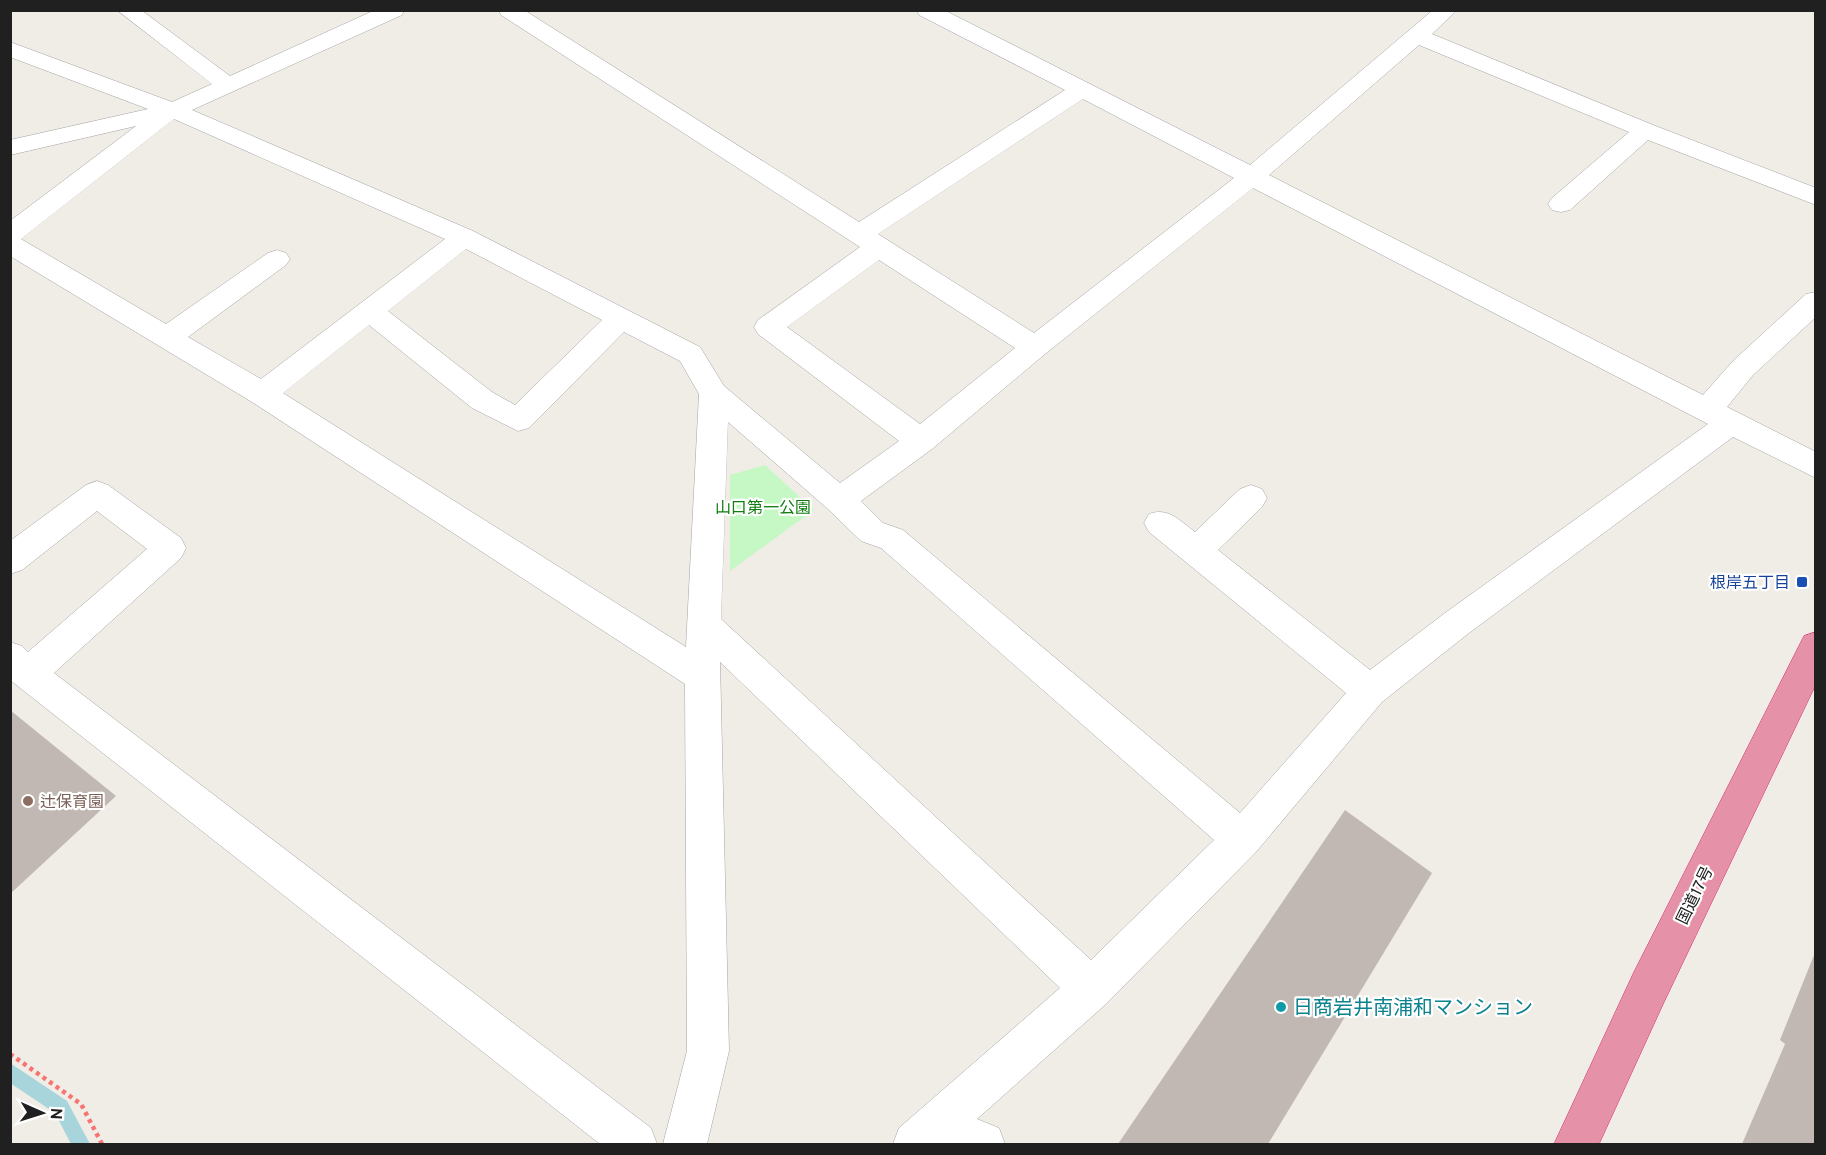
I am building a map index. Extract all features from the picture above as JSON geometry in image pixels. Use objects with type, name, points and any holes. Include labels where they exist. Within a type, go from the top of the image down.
[{"type":"highway","name":"国道17号","points":[[1576,1144],[1649,987],[1811,670]]},
{"type":"street","points":[[127,10],[228,85]]},
{"type":"street","points":[[10,148],[173,110],[394,10]]},
{"type":"street","points":[[509,10],[1035,347]]},
{"type":"street","points":[[927,10],[1815,466]]},
{"type":"street","points":[[1409,10],[1645,130],[1815,197]]},
{"type":"street","points":[[839,500],[921,441],[1035,347],[1251,177],[1433,23]]},
{"type":"street","points":[[10,48],[173,110],[464,237],[690,354],[714,394],[839,500],[872,532],[892,539],[1242,839]]},
{"type":"street","points":[[921,441],[768,327],[869,240],[1081,90]]},
{"type":"street","points":[[10,234],[173,110]]},
{"type":"street","points":[[1561,204],[1645,130]]},
{"type":"street","points":[[262,394],[464,237]]},
{"type":"street","points":[[10,244],[262,394],[702,676]]},
{"type":"street","points":[[167,337],[277,259]]},
{"type":"street","points":[[927,1134],[1091,989],[1242,839],[1370,691],[1718,418],[1743,368],[1815,301]]},
{"type":"street","points":[[370,310],[482,400],[518,420],[621,318]]},
{"type":"street","points":[[685,1144],[708,1051],[702,676],[714,394]]},
{"type":"street","points":[[10,560],[97,494],[170,548],[19,666],[635,1144]]},
{"type":"street","points":[[1195,552],[1251,498]]},
{"type":"street","points":[[1160,523],[1370,691]]},
{"type":"street","points":[[703,624],[1091,989]]},
{"type":"street","points":[[927,1134],[984,1144]]},
{"type":"path","points":[[10,1054],[81,1104],[102,1144]]},
{"type":"green space","name":"山口第一公園","points":[[765,465],[814,510],[730,571],[730,475]]},
{"type":"building","points":[[10,710],[116,796],[10,894]]},
{"type":"building","name":"日商岩井南浦和マンション","points":[[1345,810],[1432,873],[1268,1144],[1118,1144]]},
{"type":"building","points":[[1814,955],[1815,1144],[1742,1144],[1785,1044],[1780,1040]]},
{"type":"waterway","points":[[10,1072],[61,1107],[81,1144]]},
{"type":"place","name":"根岸五丁目","points":[[1802,582]]},
{"type":"place","name":"辻保育園","points":[[28,801]]},
{"type":"place","name":"日商岩井南浦和マンション","points":[[1281,1007]]}]
